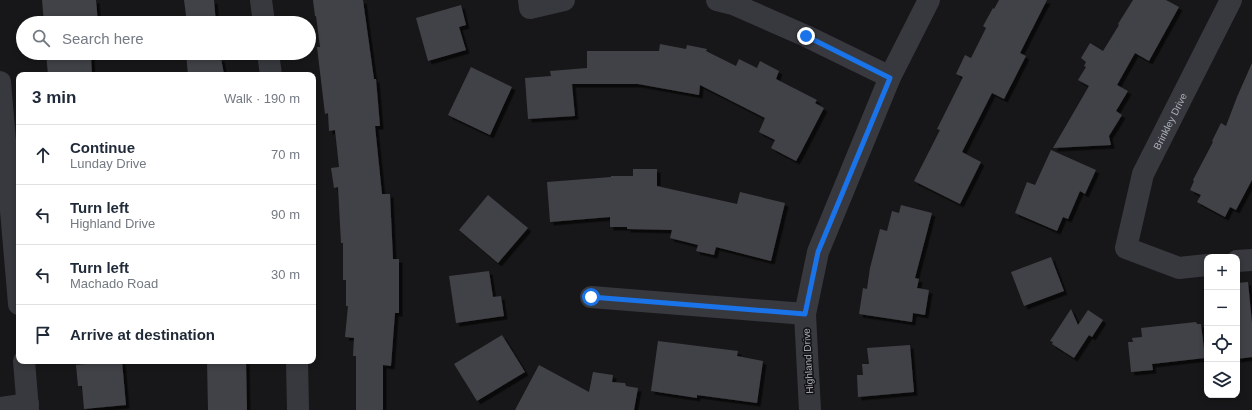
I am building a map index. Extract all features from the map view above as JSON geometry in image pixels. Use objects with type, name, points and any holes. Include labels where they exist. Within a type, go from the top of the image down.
[{"type":"street","points":[[261,0],[263,16]]},
{"type":"street","points":[[529,0],[530,8],[564,0]]},
{"type":"street","points":[[717,0],[733,4],[799,33],[890,78]]},
{"type":"street","name":"Highland Drive","points":[[810,410],[805,314],[818,252],[890,78],[929,0]]},
{"type":"street","name":"Brinkley Drive","points":[[1204,265],[1179,268],[1126,248],[1143,174],[1231,0]]},
{"type":"street","points":[[269,60],[271,72]]},
{"type":"street","points":[[0,82],[4,170],[16,277]]},
{"type":"street","points":[[1240,261],[1252,260]]},
{"type":"street","points":[[591,297],[805,314]]},
{"type":"street","points":[[0,408],[28,407],[24,364]]},
{"type":"street","points":[[297,364],[298,410]]},
{"type":"building","points":[[42,0],[96,0],[97,16],[43,16]]},
{"type":"building","points":[[184,0],[214,0],[215,16],[186,16]]},
{"type":"building","points":[[313,0],[363,0],[374,79],[376,79],[380,126],[375,126],[382,194],[390,194],[393,259],[399,259],[399,313],[395,313],[391,366],[383,365],[383,410],[356,410],[356,356],[353,356],[354,338],[345,337],[348,306],[346,306],[346,280],[343,280],[343,243],[341,243],[338,187],[334,188],[331,168],[339,167],[335,130],[329,131],[328,113],[325,114],[317,47],[320,47]]},
{"type":"building","points":[[999,0],[1047,0],[1020,53],[1026,56],[1004,99],[992,93],[962,152],[981,162],[960,204],[914,181],[940,130],[937,129],[963,77],[956,74],[965,55],[971,58],[986,28],[983,26]]},
{"type":"building","points":[[1133,0],[1166,0],[1179,7],[1149,61],[1135,53],[1117,85],[1128,91],[1116,111],[1122,115],[1109,136],[1111,145],[1053,148],[1089,86],[1078,80],[1086,67],[1084,66],[1086,62],[1081,58],[1090,43],[1103,51]]},
{"type":"building","points":[[461,5],[466,25],[459,27],[466,50],[428,61],[416,18]]},
{"type":"building","points":[[660,44],[686,49],[687,45],[707,49],[706,51],[736,66],[739,59],[757,68],[760,61],[779,71],[776,79],[817,100],[815,103],[824,108],[796,161],[771,148],[775,140],[759,132],[765,118],[700,85],[699,95],[638,84],[572,84],[575,116],[528,119],[525,78],[551,76],[550,71],[587,68],[587,51],[659,51]]},
{"type":"building","points":[[47,60],[91,60],[92,72],[48,72]]},
{"type":"building","points":[[187,60],[221,60],[224,72],[188,72]]},
{"type":"building","points":[[1252,63],[1252,180],[1236,210],[1230,207],[1225,217],[1197,202],[1201,195],[1190,190],[1194,181],[1193,180],[1221,123],[1226,126]]},
{"type":"building","points":[[471,67],[512,87],[490,135],[448,115]]},
{"type":"building","points":[[1051,150],[1096,170],[1085,194],[1080,191],[1068,219],[1063,217],[1057,231],[1015,213],[1027,182],[1035,185]]},
{"type":"building","points":[[633,169],[657,169],[657,186],[737,204],[740,192],[785,203],[771,261],[716,247],[714,255],[696,251],[698,245],[670,238],[672,230],[610,227],[610,217],[550,222],[547,182],[611,176],[633,176]]},
{"type":"building","points":[[488,195],[528,228],[498,263],[459,230]]},
{"type":"building","points":[[901,205],[932,213],[915,278],[919,279],[917,288],[929,290],[925,315],[913,313],[912,322],[859,314],[863,288],[867,289],[870,268],[880,229],[887,231],[892,211],[899,213]]},
{"type":"building","points":[[1051,257],[1064,291],[1024,306],[1011,272]]},
{"type":"building","points":[[489,271],[493,297],[501,296],[504,316],[456,323],[449,276]]},
{"type":"building","points":[[1248,282],[1252,323],[1252,357],[1240,359],[1240,290],[1240,283]]},
{"type":"building","points":[[1071,309],[1078,325],[1088,310],[1103,320],[1092,337],[1089,335],[1074,358],[1052,344],[1053,342],[1050,341]]},
{"type":"building","points":[[1196,322],[1197,324],[1201,324],[1204,358],[1152,364],[1153,370],[1131,372],[1128,342],[1133,342],[1132,338],[1142,337],[1141,328]]},
{"type":"building","points":[[502,335],[525,372],[477,401],[454,364]]},
{"type":"building","points":[[658,341],[738,351],[737,356],[763,361],[757,403],[697,395],[697,398],[651,391]]},
{"type":"building","points":[[910,345],[914,392],[858,397],[857,375],[863,375],[862,364],[869,364],[867,348]]},
{"type":"building","points":[[122,364],[126,405],[84,409],[82,386],[78,386],[76,365]]},
{"type":"building","points":[[207,364],[246,364],[247,410],[208,410]]},
{"type":"building","points":[[539,365],[589,392],[593,372],[613,375],[612,382],[625,383],[626,386],[638,388],[634,410],[515,410]]},
{"type":"route","points":[[591,297],[805,314],[818,252],[890,78],[806,36]]}]
